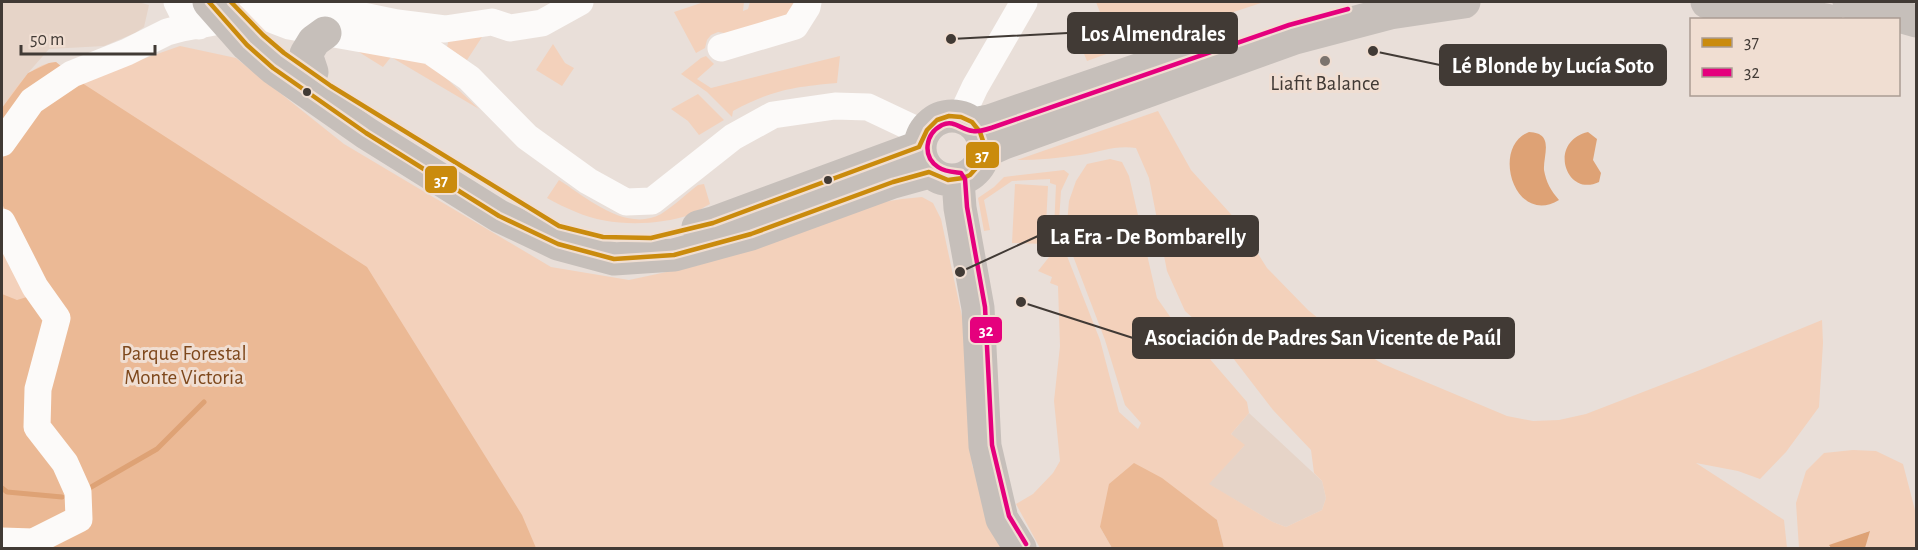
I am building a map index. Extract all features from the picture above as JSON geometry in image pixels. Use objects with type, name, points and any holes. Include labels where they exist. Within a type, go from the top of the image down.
[{"type":"main road","points":[[973,131],[989,121],[1287,18],[1346,2]]},
{"type":"main road","points":[[1020,549],[1002,519],[986,446],[978,308],[960,208],[932,158],[933,121],[951,115],[973,131],[1015,139],[1295,38],[1390,13],[1464,2]]},
{"type":"main road","points":[[1707,2],[1729,3],[1815,18]]},
{"type":"main road","points":[[1849,2],[1917,21]]},
{"type":"main road","points":[[227,13],[331,86],[503,193],[559,226],[603,237],[651,238],[713,223],[932,158],[971,174],[981,163],[973,131]]},
{"type":"main road","points":[[227,13],[247,45],[273,68],[366,133],[499,216],[558,244],[614,259],[674,255],[752,234],[893,182],[932,158]]},
{"type":"main road","points":[[312,72],[306,54],[314,40],[325,33]]},
{"type":"main road","points":[[1900,37],[1917,43]]},
{"type":"street","points":[[177,2],[183,14],[227,13],[285,6],[384,11],[445,29],[495,12],[510,28],[542,23],[580,2]]},
{"type":"street","points":[[721,48],[795,26],[808,2]]},
{"type":"street","points":[[973,131],[986,68],[1024,2]]},
{"type":"street","points":[[2,143],[32,101],[72,74],[127,52],[167,32],[227,13],[430,51],[469,78],[527,137],[588,181],[626,202],[652,201],[733,137],[773,115],[835,106],[868,107],[932,158]]},
{"type":"street","points":[[2,222],[35,287],[57,318],[38,389],[37,427],[65,463],[78,492],[79,519],[33,542],[2,541]]},
{"type":"shaded area","points":[[2,2],[138,2],[149,5],[144,27],[135,33],[104,46],[49,49],[2,108]]},
{"type":"shaded area","points":[[1529,132],[1537,133],[1545,141],[1544,170],[1549,186],[1559,200],[1543,205],[1530,203],[1520,194],[1513,182],[1510,167],[1511,153],[1517,140]]},
{"type":"shaded area","points":[[1588,132],[1597,139],[1593,160],[1601,173],[1599,182],[1587,185],[1570,176],[1565,156],[1568,146],[1575,138]]},
{"type":"shaded area","points":[[1249,413],[1322,481],[1326,498],[1322,510],[1286,527],[1273,522],[1208,484],[1244,446],[1231,434]]},
{"type":"shaded area","points":[[1870,531],[1865,548],[1831,548],[1829,545]]},
{"type":"green space","points":[[704,2],[744,2],[743,11],[748,9],[750,2],[797,2],[787,16],[731,34],[718,32],[711,35],[705,48],[696,53],[674,12]]},
{"type":"green space","points":[[1096,2],[1264,2],[1115,51]]},
{"type":"green space","points":[[1105,32],[1112,52],[1087,61],[1079,42]]},
{"type":"green space","points":[[482,37],[467,60],[447,47],[449,39]]},
{"type":"green space","points":[[553,44],[565,63],[574,68],[562,86],[536,70]]},
{"type":"green space","points":[[180,46],[236,58],[344,144],[551,267],[629,280],[699,265],[877,203],[922,197],[933,203],[941,219],[966,335],[972,465],[1001,548],[2,548],[2,108],[24,78],[38,67],[56,62],[80,81]]},
{"type":"green space","points":[[354,49],[431,64],[479,109],[391,57],[383,67]]},
{"type":"green space","points":[[706,56],[714,64],[697,79],[711,88],[840,56],[837,83],[795,88],[771,94],[733,111],[732,117],[707,92],[681,74]]},
{"type":"green space","points":[[56,62],[69,73],[2,132],[2,108],[28,73]]},
{"type":"green space","name":"Parque Forestal Monte Victoria","points":[[79,81],[367,267],[522,515],[536,548],[38,548],[86,523],[49,424],[47,390],[66,319],[2,204],[2,158],[6,148],[33,111]]},
{"type":"green space","points":[[698,94],[724,120],[699,135],[688,121],[671,109]]},
{"type":"green space","points":[[1158,111],[1191,170],[1238,222],[1267,268],[1308,310],[1351,345],[1383,364],[1507,416],[1533,421],[1559,420],[1586,414],[1822,320],[1819,407],[1786,452],[1760,479],[1738,471],[1696,463],[1784,520],[1787,548],[1224,548],[1217,520],[1100,527],[1112,548],[1040,548],[1016,504],[1033,494],[1053,473],[1060,461],[1054,401],[1060,346],[1058,286],[1050,283],[1052,277],[1038,271],[1053,252],[1056,185],[1050,183],[1050,179],[1012,181],[984,200],[990,230],[984,231],[978,198],[1004,177],[1064,170],[1069,174],[1061,191],[1059,221],[1067,256],[1100,340],[1119,412],[1138,429],[1141,423],[1125,405],[1105,340],[1073,256],[1067,224],[1069,201],[1076,181],[1087,164],[1110,159],[1122,162],[1129,176],[1157,298],[1178,328],[1209,358],[1247,402],[1249,413],[1231,434],[1245,445],[1209,484],[1273,522],[1286,527],[1322,510],[1326,498],[1322,481],[1314,473],[1311,450],[1273,410],[1223,345],[1185,311],[1167,271],[1149,178],[1136,148],[1121,147],[1064,157],[1017,160]]},
{"type":"green space","points":[[559,180],[607,210],[634,219],[648,219],[661,214],[698,185],[704,184],[710,204],[690,215],[676,219],[648,223],[603,220],[576,212],[547,198]]},
{"type":"green space","points":[[1015,184],[1048,186],[1045,244],[1012,243]]},
{"type":"green space","points":[[2,294],[17,300],[27,297],[46,325],[31,386],[68,492],[70,514],[28,536],[2,533]]},
{"type":"green space","points":[[1853,450],[1876,451],[1903,464],[1916,514],[1916,548],[1865,548],[1869,531],[1829,546],[1831,548],[1799,548],[1796,503],[1806,471],[1824,453]]},
{"type":"green space","points":[[1134,463],[1162,478],[1217,520],[1224,548],[1112,548],[1100,527],[1109,484]]},
{"type":"waterway","points":[[86,490],[157,449],[204,402]]},
{"type":"waterway","points":[[2,488],[7,492],[62,497]]},
{"type":"transit line","name":"37","points":[[209,2],[247,45],[273,68],[366,133],[499,216],[558,244],[614,259],[674,255],[751,234],[893,182],[929,172],[948,180],[963,178],[970,175],[982,158],[984,144],[980,132],[972,122],[961,117],[949,116],[937,120],[927,130],[919,147],[713,223],[651,238],[603,237],[559,226],[331,86],[284,53],[231,2]]},
{"type":"transit line","name":"32","points":[[1026,544],[1009,516],[992,445],[985,307],[967,207],[965,179],[961,173],[949,172],[938,167],[929,157],[928,145],[932,134],[946,123],[973,131],[987,129],[1289,25],[1348,9]]},
{"type":"place","name":"Los Almendrales","points":[[951,39]]},
{"type":"place","name":"Lé Blonde by Lucía Soto","points":[[1373,51]]},
{"type":"place","name":"Liafit Balance","points":[[1325,61]]},
{"type":"place","name":"La Era - De Bombarelly","points":[[960,272]]},
{"type":"place","name":"Asociación de Padres San Vicente de Paúl","points":[[1021,302]]}]
